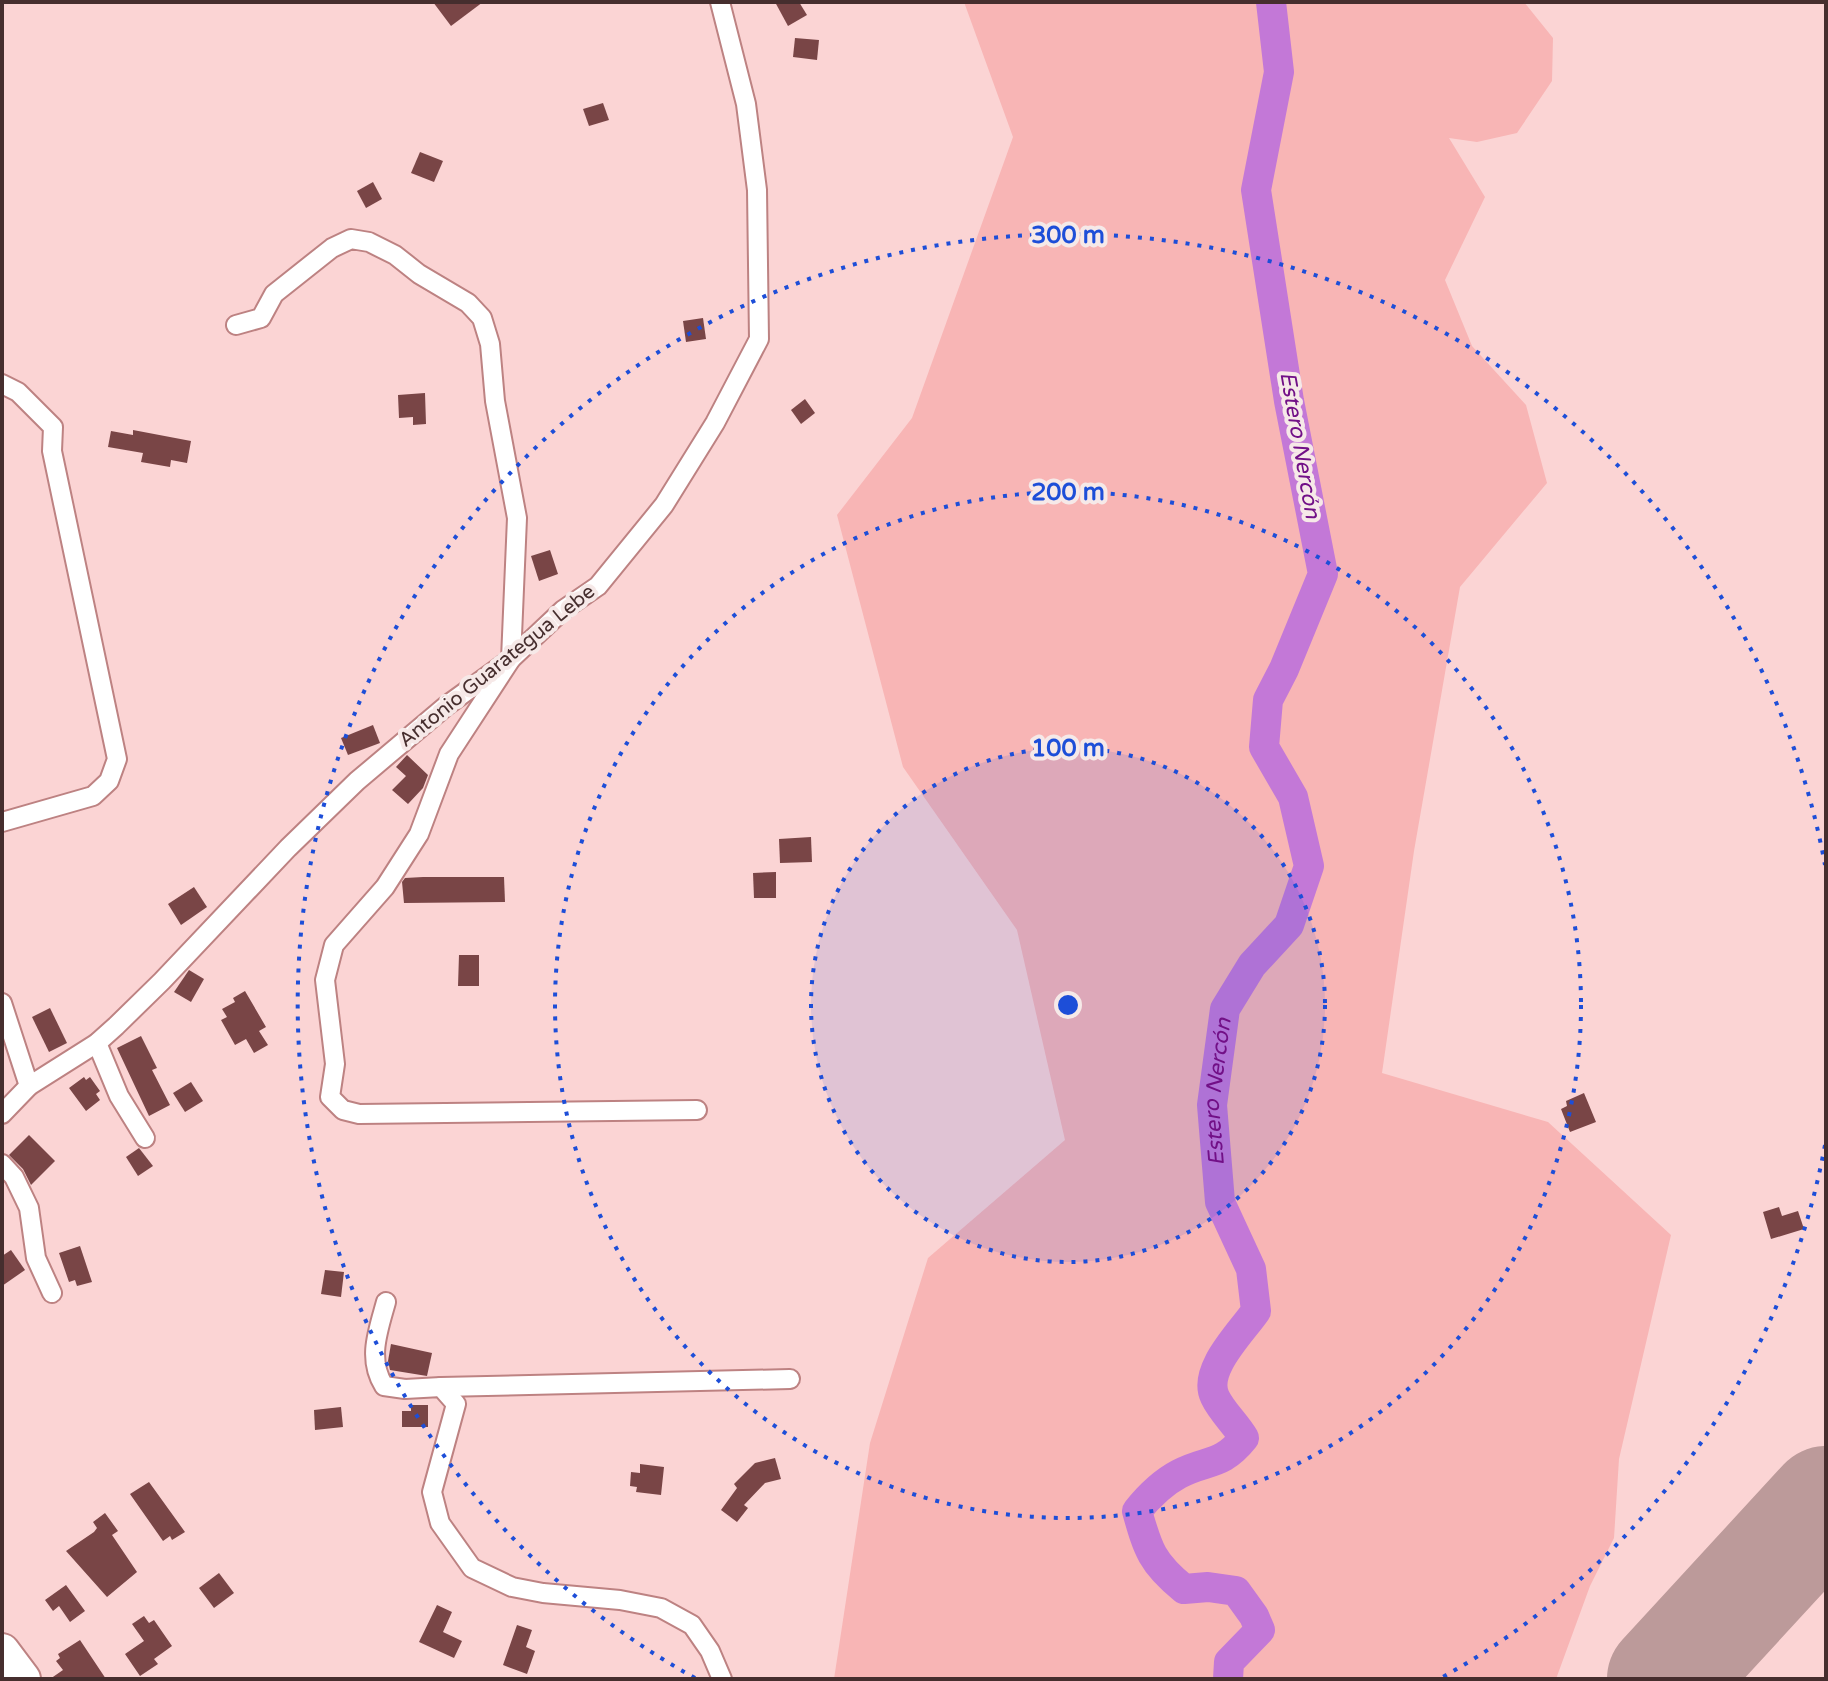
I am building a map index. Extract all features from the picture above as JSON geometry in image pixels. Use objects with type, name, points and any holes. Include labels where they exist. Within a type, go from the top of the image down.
[{"type":"highway","points":[[2,1651],[23,1679]]},
{"type":"street","name":"Antonio Guarategua Lebe","points":[[2,1114],[29,1086],[97,1043],[162,981],[278,858],[357,781],[446,706],[511,659],[563,610],[598,586],[664,505],[715,423],[759,339],[757,190],[746,104],[720,2]]},
{"type":"street","points":[[236,325],[261,318],[274,294],[332,248],[351,239],[369,242],[395,255],[419,274],[468,303],[482,318],[490,344],[495,401],[517,518],[511,659],[449,754],[419,834],[385,887],[334,945],[325,980],[335,1064],[330,1097],[343,1110],[359,1114],[697,1110]]},
{"type":"street","points":[[2,384],[18,392],[53,427],[52,451],[117,759],[109,781],[93,796],[2,822]]},
{"type":"street","points":[[2,1003],[29,1086]]},
{"type":"street","points":[[97,1043],[119,1096],[145,1138]]},
{"type":"street","points":[[2,1164],[14,1177],[29,1208],[36,1258],[52,1293]]},
{"type":"street","points":[[386,1302],[374,1349],[377,1375],[384,1386],[405,1389],[790,1379]]},
{"type":"street","points":[[441,1387],[456,1404],[432,1492],[440,1523],[472,1568],[512,1587],[661,1608],[692,1625],[710,1651],[722,1679]]},
{"type":"shaded area","points":[[964,2],[1524,2],[1553,38],[1552,81],[1517,133],[1477,142],[1449,138],[1485,197],[1445,280],[1472,346],[1526,405],[1547,483],[1460,587],[1414,851],[1382,1073],[1548,1122],[1671,1235],[1619,1459],[1614,1538],[1590,1586],[1556,1679],[834,1679],[870,1443],[928,1258],[1065,1140],[1017,930],[903,767],[837,515],[912,418],[1013,137]]},
{"type":"building","points":[[433,2],[483,2],[451,26]]},
{"type":"building","points":[[775,2],[799,2],[807,15],[788,26]]},
{"type":"building","points":[[795,38],[819,40],[817,60],[793,57]]},
{"type":"building","points":[[603,103],[609,120],[589,126],[583,109]]},
{"type":"building","points":[[420,152],[443,161],[434,182],[411,173]]},
{"type":"building","points":[[373,182],[382,199],[366,208],[357,191]]},
{"type":"building","points":[[703,318],[706,339],[686,342],[683,321]]},
{"type":"building","points":[[425,393],[426,424],[413,425],[413,417],[399,418],[398,395]]},
{"type":"building","points":[[805,399],[815,413],[801,424],[791,410]]},
{"type":"building","points":[[133,430],[191,441],[187,463],[171,460],[170,467],[141,462],[143,453],[108,447],[111,431],[133,435]]},
{"type":"building","points":[[550,550],[558,574],[539,581],[531,556]]},
{"type":"building","points":[[373,725],[380,743],[348,755],[341,738]]},
{"type":"building","points":[[407,755],[428,775],[423,788],[408,804],[392,790],[406,776],[396,767]]},
{"type":"building","points":[[811,837],[812,862],[780,863],[779,839]]},
{"type":"building","points":[[776,872],[776,898],[754,898],[753,873]]},
{"type":"building","points":[[504,877],[505,902],[404,903],[402,882],[405,878]]},
{"type":"building","points":[[194,887],[207,907],[181,925],[168,904]]},
{"type":"building","points":[[459,955],[479,955],[479,986],[458,986]]},
{"type":"building","points":[[189,970],[204,979],[191,1002],[174,992]]},
{"type":"building","points":[[245,991],[266,1027],[259,1031],[268,1045],[254,1053],[246,1039],[235,1045],[221,1020],[227,1017],[222,1009],[235,1002],[233,998]]},
{"type":"building","points":[[50,1008],[67,1043],[49,1052],[32,1017]]},
{"type":"building","points":[[141,1036],[157,1068],[152,1070],[170,1105],[149,1116],[117,1048]]},
{"type":"building","points":[[84,1077],[86,1080],[90,1077],[100,1091],[96,1094],[100,1100],[86,1111],[69,1088]]},
{"type":"building","points":[[191,1082],[203,1101],[185,1112],[173,1093]]},
{"type":"building","points":[[1584,1093],[1596,1122],[1570,1132],[1561,1109],[1567,1106],[1566,1101]]},
{"type":"building","points":[[29,1135],[55,1161],[31,1185],[23,1169],[9,1155]]},
{"type":"building","points":[[139,1148],[153,1166],[138,1176],[126,1157]]},
{"type":"building","points":[[1779,1207],[1782,1216],[1798,1211],[1804,1229],[1771,1239],[1763,1212]]},
{"type":"building","points":[[80,1246],[92,1282],[77,1286],[75,1280],[69,1282],[59,1253]]},
{"type":"building","points":[[11,1250],[25,1270],[2,1286],[2,1256]]},
{"type":"building","points":[[325,1270],[344,1272],[341,1297],[321,1294]]},
{"type":"building","points":[[391,1344],[432,1353],[427,1376],[390,1370]]},
{"type":"building","points":[[411,1405],[428,1405],[428,1427],[402,1427],[402,1411],[411,1411]]},
{"type":"building","points":[[341,1407],[343,1427],[315,1430],[314,1410]]},
{"type":"building","points":[[775,1458],[781,1479],[765,1483],[744,1505],[748,1508],[737,1522],[721,1510],[737,1488],[734,1484],[755,1463]]},
{"type":"building","points":[[640,1464],[664,1467],[661,1495],[636,1492],[637,1487],[630,1486],[631,1472],[640,1473]]},
{"type":"building","points":[[149,1482],[185,1532],[172,1540],[170,1536],[163,1541],[130,1494]]},
{"type":"building","points":[[105,1513],[118,1531],[112,1535],[137,1572],[107,1597],[66,1551],[94,1532],[97,1528],[93,1522]]},
{"type":"building","points":[[219,1573],[234,1593],[214,1608],[199,1588]]},
{"type":"building","points":[[66,1585],[85,1611],[70,1622],[59,1606],[53,1611],[45,1600]]},
{"type":"building","points":[[437,1605],[452,1612],[443,1632],[462,1641],[454,1658],[419,1642]]},
{"type":"building","points":[[144,1616],[149,1623],[154,1620],[172,1646],[154,1659],[158,1664],[140,1676],[125,1654],[144,1641],[132,1624]]},
{"type":"building","points":[[517,1625],[532,1630],[526,1647],[535,1651],[527,1674],[503,1665]]},
{"type":"building","points":[[80,1640],[106,1679],[50,1679],[63,1670],[56,1661],[60,1658],[58,1654]]},
{"type":"waterway","name":"Estero Nercón","points":[[1228,1679],[1229,1662],[1260,1630],[1254,1616],[1236,1591],[1208,1587],[1184,1589],[1173,1580],[1153,1555],[1137,1511],[1167,1481],[1189,1469],[1221,1458],[1244,1438],[1218,1402],[1212,1386],[1225,1352],[1256,1311],[1251,1269],[1220,1202],[1212,1105],[1225,1009],[1252,965],[1289,925],[1309,866],[1293,797],[1264,747],[1268,700],[1323,574],[1289,401],[1256,190],[1279,72],[1271,2]]},
{"type":"runway","points":[[1665,1679],[1826,1504]]}]
